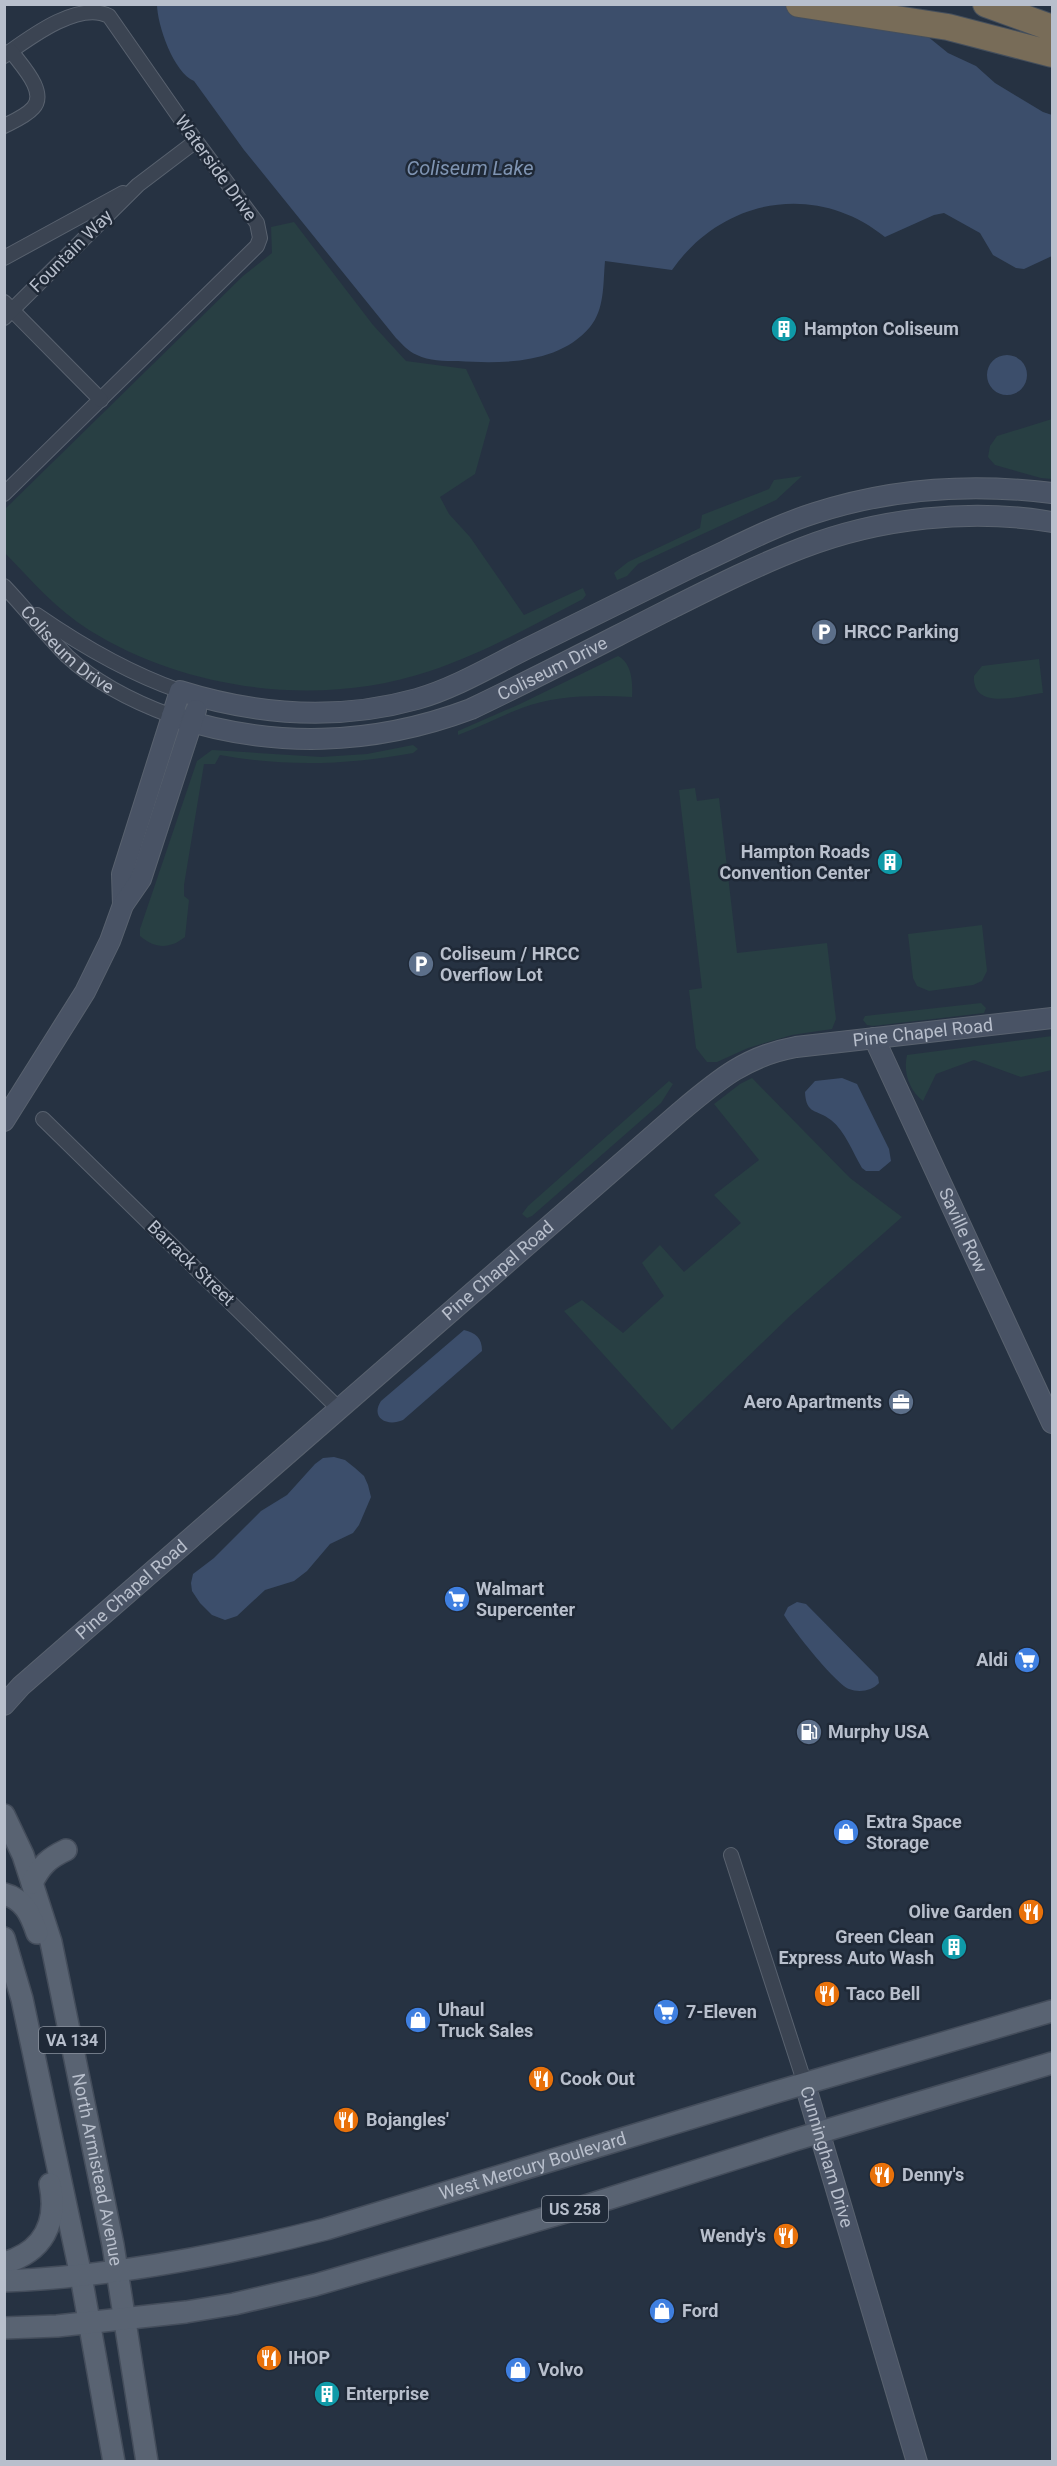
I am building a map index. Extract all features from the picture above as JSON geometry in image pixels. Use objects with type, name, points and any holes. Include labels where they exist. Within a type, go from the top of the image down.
[{"type":"highway","points":[[799,4],[948,27],[1053,54]]},
{"type":"highway","points":[[986,4],[1053,28]]},
{"type":"main road","name":"North Armistead Avenue","points":[[4,1815],[20,1848],[51,1942],[116,2271],[147,2462]]},
{"type":"main road","points":[[20,1848],[44,1852],[66,1850],[49,1858],[32,1883]]},
{"type":"main road","points":[[4,1894],[19,1900],[32,1918],[51,1994],[70,2032]]},
{"type":"main road","name":"North Armistead Avenue","points":[[4,1938],[22,2000],[81,2276],[114,2462]]},
{"type":"main road","points":[[4,2263],[21,2257],[38,2245],[49,2226],[53,2204],[26,2059],[22,2000]]},
{"type":"main road","name":"West Mercury Boulevard","points":[[4,2281],[81,2276],[116,2271],[252,2247],[326,2229],[1053,2011]]},
{"type":"main road","name":"US 258","points":[[4,2328],[89,2324],[234,2304],[361,2273],[1053,2063]]},
{"type":"street","name":"Waterside Drive","points":[[4,494],[257,246],[260,238],[256,223],[109,16],[101,11],[92,10],[78,14],[42,30],[8,53]]},
{"type":"street","points":[[4,126],[35,107],[38,100],[36,87],[8,53]]},
{"type":"street","name":"Fountain Way","points":[[7,310],[138,184],[196,141]]},
{"type":"street","name":"Fountain Way","points":[[4,258],[138,184]]},
{"type":"street","points":[[7,310],[101,400]]},
{"type":"street","name":"Coliseum Drive","points":[[23,606],[108,659],[146,678],[180,691],[254,709],[307,713],[354,710],[416,699],[465,681],[732,548],[813,513],[885,495],[931,489],[971,487],[1053,493]]},
{"type":"street","name":"Coliseum Drive","points":[[23,606],[55,644],[82,669],[121,694],[172,716],[248,736],[293,740],[362,737],[429,724],[471,709],[765,563],[826,540],[888,525],[932,518],[1009,517],[1053,522]]},
{"type":"street","points":[[4,586],[23,606]]},
{"type":"street","points":[[123,905],[122,874],[180,691]]},
{"type":"street","points":[[4,1121],[85,992],[110,941],[123,905],[141,879],[200,697]]},
{"type":"street","name":"Pine Chapel Road","points":[[4,1698],[21,1686],[338,1408],[722,1077],[745,1062],[776,1051],[1053,1018]]},
{"type":"street","name":"Saville Row","points":[[874,1038],[1053,1423]]},
{"type":"street","name":"Barrack Street","points":[[44,1119],[338,1408]]},
{"type":"street","name":"Pine Chapel Road","points":[[4,1705],[21,1686]]},
{"type":"street","name":"Cunningham Drive","points":[[731,1855],[805,2084],[917,2462]]},
{"type":"green space","points":[[294,222],[373,325],[406,361],[466,369],[490,420],[475,474],[440,497],[449,514],[470,537],[524,615],[583,588],[586,595],[583,599],[470,656],[430,671],[388,682],[344,689],[300,690],[255,687],[211,680],[127,651],[77,622],[45,594],[5,553],[5,509],[243,276],[272,253],[271,227]]},
{"type":"green space","points":[[1052,419],[1052,479],[995,465],[988,457],[990,446],[997,436]]},
{"type":"green space","points":[[802,476],[776,500],[638,564],[627,576],[617,580],[614,573],[628,562],[700,528],[702,515],[769,489],[774,480]]},
{"type":"green space","points":[[618,656],[629,668],[632,697],[590,696],[548,701],[522,708],[458,735],[458,731],[520,704]]},
{"type":"green space","points":[[1039,659],[1043,693],[1000,699],[989,698],[981,694],[976,687],[974,676],[982,666]]},
{"type":"green space","points":[[413,745],[418,749],[413,753],[365,760],[292,763],[220,755],[215,764],[204,764],[184,885],[184,896],[189,900],[185,937],[174,944],[162,946],[151,943],[140,936],[140,929],[197,761],[212,750],[321,757],[367,754]]},
{"type":"green space","points":[[695,788],[697,801],[719,798],[737,953],[827,943],[836,1019],[832,1029],[792,1035],[748,1048],[717,1062],[707,1062],[696,1048],[689,990],[702,988],[679,790]]},
{"type":"green space","points":[[982,925],[987,971],[982,981],[973,985],[929,991],[917,986],[913,978],[908,934]]},
{"type":"green space","points":[[981,1003],[986,1008],[984,1013],[873,1026],[867,1025],[863,1020],[865,1016]]},
{"type":"green space","points":[[1052,1036],[1052,1070],[1021,1077],[974,1060],[936,1074],[923,1101],[914,1092],[908,1080],[907,1055]]},
{"type":"green space","points":[[752,1078],[850,1178],[902,1217],[791,1315],[672,1430],[564,1311],[582,1300],[623,1333],[664,1296],[642,1263],[660,1245],[684,1272],[741,1223],[714,1195],[759,1160],[714,1104],[740,1084]]},
{"type":"green space","points":[[669,1081],[673,1084],[661,1103],[532,1216],[527,1218],[522,1214],[528,1206]]},
{"type":"water","name":"Coliseum Lake","points":[[157,4],[869,5],[916,27],[948,53],[976,66],[995,83],[1052,115],[1052,256],[1024,269],[1016,268],[993,255],[980,233],[944,213],[934,215],[885,237],[858,219],[830,208],[800,204],[771,206],[743,213],[717,227],[693,246],[672,270],[605,261],[601,304],[595,320],[577,339],[562,348],[546,355],[511,361],[442,361],[427,358],[411,352],[396,338],[244,150],[194,81],[180,69],[163,35]]},
{"type":"water","points":[[1007,355],[1015,356],[1021,361],[1026,367],[1026,383],[1021,389],[1015,394],[1007,395],[999,394],[993,389],[988,383],[987,375],[988,367],[993,361],[999,356]]},
{"type":"water","points":[[842,1078],[857,1084],[889,1149],[891,1161],[879,1171],[866,1171],[862,1168],[845,1136],[836,1125],[808,1105],[805,1092],[815,1081]]},
{"type":"water","points":[[464,1330],[478,1337],[482,1351],[403,1420],[386,1422],[382,1420],[378,1412],[381,1401]]},
{"type":"water","points":[[334,1457],[345,1460],[364,1476],[371,1497],[353,1533],[330,1544],[307,1571],[294,1581],[265,1590],[237,1616],[225,1620],[212,1615],[192,1591],[193,1574],[214,1558],[261,1511],[287,1495],[315,1464],[323,1458]]},
{"type":"water","points":[[797,1602],[806,1604],[878,1677],[879,1683],[876,1686],[857,1691],[849,1689],[834,1677],[784,1615],[788,1607]]},
{"type":"place","name":"Hampton Coliseum","points":[[784,329]]},
{"type":"place","name":"HRCC Parking","points":[[824,632]]},
{"type":"place","name":"Hampton Roads Convention Center","points":[[890,862]]},
{"type":"place","name":"Coliseum / HRCC Overflow Lot","points":[[421,964]]},
{"type":"place","name":"Aero Apartments","points":[[901,1402]]},
{"type":"place","name":"Walmart Supercenter","points":[[457,1599]]},
{"type":"place","name":"Aldi","points":[[1027,1660]]},
{"type":"place","name":"Murphy USA","points":[[809,1732]]},
{"type":"place","name":"Extra Space Storage","points":[[846,1832]]},
{"type":"place","name":"Olive Garden","points":[[1031,1912]]},
{"type":"place","name":"Green Clean Express Auto Wash","points":[[954,1947]]},
{"type":"place","name":"Taco Bell","points":[[827,1994]]},
{"type":"place","name":"7-Eleven","points":[[666,2012]]},
{"type":"place","name":"Uhaul Truck Sales","points":[[418,2020]]},
{"type":"place","name":"Cook Out","points":[[541,2079]]},
{"type":"place","name":"Bojangles'","points":[[346,2120]]},
{"type":"place","name":"Denny's","points":[[882,2175]]},
{"type":"place","name":"Wendy's","points":[[786,2236]]},
{"type":"place","name":"Ford","points":[[662,2311]]},
{"type":"place","name":"IHOP","points":[[269,2358]]},
{"type":"place","name":"Volvo","points":[[518,2370]]},
{"type":"place","name":"Enterprise","points":[[327,2394]]}]
